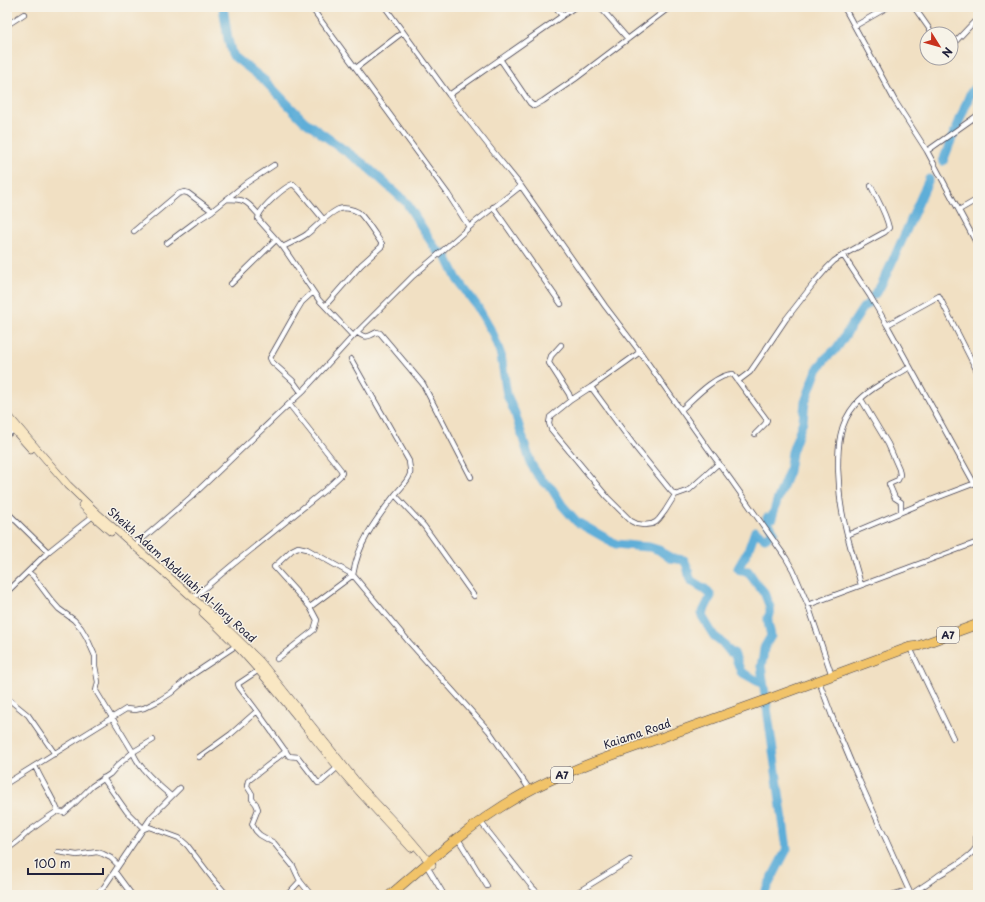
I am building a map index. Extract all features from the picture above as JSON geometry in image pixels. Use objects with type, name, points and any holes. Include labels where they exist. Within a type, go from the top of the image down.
[{"type":"highway","name":"Kaiama Road","points":[[397,895],[477,824],[530,790],[560,776],[592,762],[763,702],[820,684],[978,624]]},
{"type":"highway","name":"Kaiama Road","points":[[390,895],[502,811],[526,797],[562,780],[594,766],[832,676],[910,647],[914,648]]},
{"type":"street","points":[[311,7],[448,194],[469,227]]},
{"type":"street","points":[[385,7],[449,95],[521,186],[605,306],[640,352],[786,558],[793,570],[808,605],[832,676]]},
{"type":"street","points":[[556,7],[562,16]]},
{"type":"street","points":[[449,95],[575,7]]},
{"type":"street","points":[[600,7],[628,39]]},
{"type":"street","points":[[500,60],[530,103],[534,106],[575,79],[670,7]]},
{"type":"street","points":[[844,7],[895,101],[927,151],[978,246]]},
{"type":"street","points":[[855,26],[888,7]]},
{"type":"street","points":[[914,7],[927,26]]},
{"type":"street","points":[[7,25],[24,14]]},
{"type":"street","points":[[959,38],[973,23]]},
{"type":"street","points":[[356,68],[403,32]]},
{"type":"street","points":[[927,151],[978,115]]},
{"type":"street","points":[[167,243],[212,211],[248,182],[274,165]]},
{"type":"street","points":[[324,220],[293,184],[268,203],[261,211],[258,219],[276,240],[319,300],[355,334],[368,337],[377,332],[380,333],[423,384],[471,477]]},
{"type":"street","points":[[134,546],[190,498],[289,404],[355,334],[413,276],[493,207],[521,186]]},
{"type":"street","points":[[738,381],[750,372],[786,319],[814,283],[834,261],[885,232],[889,228],[871,186]]},
{"type":"street","points":[[134,231],[178,194],[184,192],[188,193],[212,211]]},
{"type":"street","points":[[227,199],[242,199],[247,202],[259,215]]},
{"type":"street","points":[[959,210],[978,199]]},
{"type":"street","points":[[493,207],[561,304]]},
{"type":"street","points":[[282,248],[306,234],[338,209],[348,209],[358,212],[363,217],[382,246],[361,265],[326,306]]},
{"type":"street","points":[[232,284],[276,240]]},
{"type":"street","points":[[843,255],[887,325],[976,483],[847,535]]},
{"type":"street","points":[[301,392],[293,381],[272,362],[270,358],[302,302],[313,292]]},
{"type":"street","points":[[887,325],[939,296],[978,373]]},
{"type":"street","points":[[561,345],[551,356],[549,363],[569,394],[571,400]]},
{"type":"street","points":[[640,352],[571,400],[550,417],[549,423],[551,429],[607,497],[631,521],[637,524],[644,525],[656,522],[675,495],[689,490],[719,464]]},
{"type":"street","points":[[310,607],[353,576],[356,560],[364,540],[394,495],[408,480],[410,473],[409,461],[351,359]]},
{"type":"street","points":[[861,585],[847,535],[841,505],[838,449],[841,431],[849,413],[856,403],[885,380],[898,375],[910,367]]},
{"type":"street","points":[[681,410],[722,376],[733,374],[766,420],[765,424],[755,434]]},
{"type":"street","points":[[591,387],[636,448],[675,495]]},
{"type":"street","points":[[861,399],[888,444],[899,469],[900,475],[898,480],[889,484],[895,498],[901,502],[901,512]]},
{"type":"street","points":[[194,598],[325,490],[342,473],[289,404]]},
{"type":"street","name":"Sheikh Adam Abdullahi Al-Ilory Road","points":[[7,414],[16,429],[93,516],[217,625],[237,645],[357,790],[429,865]]},
{"type":"street","name":"Sheikh Adam Abdullahi Al-Ilory Road","points":[[7,422],[16,429],[68,485],[97,513],[194,598],[260,662],[360,786],[410,839],[429,865]]},
{"type":"street","points":[[7,435],[16,429]]},
{"type":"street","points":[[394,495],[424,526],[474,596]]},
{"type":"street","points":[[7,512],[48,552]]},
{"type":"street","points":[[7,592],[48,552],[93,516]]},
{"type":"street","points":[[808,605],[978,542]]},
{"type":"street","points":[[277,659],[314,630],[317,620],[310,607],[274,568],[292,550],[298,547],[307,549],[353,576],[409,642],[489,731],[530,790]]},
{"type":"street","points":[[28,572],[33,576],[59,609],[74,620],[81,628],[95,656],[98,682],[96,690],[136,759],[162,789],[171,796]]},
{"type":"street","points":[[7,783],[126,709],[135,710],[144,708],[160,700],[237,645]]},
{"type":"street","points":[[914,648],[953,738]]},
{"type":"street","points":[[259,670],[238,684],[238,688],[257,711],[289,756],[298,757],[318,783],[338,767]]},
{"type":"street","points":[[820,684],[850,762],[910,893]]},
{"type":"street","points":[[7,698],[28,715],[55,754]]},
{"type":"street","points":[[199,757],[231,734],[257,711]]},
{"type":"street","points":[[7,849],[20,841],[43,820],[58,811],[64,813],[92,786],[110,774],[133,752],[153,740]]},
{"type":"street","points":[[286,751],[248,781],[247,786],[258,809],[252,824],[260,835],[274,843],[293,866],[300,881],[312,895]]},
{"type":"street","points":[[35,766],[58,811]]},
{"type":"street","points":[[103,778],[127,812],[144,829]]},
{"type":"street","points":[[95,895],[104,887],[115,872],[118,865],[152,816],[180,788]]},
{"type":"street","points":[[892,895],[910,893],[971,854],[976,847],[976,822],[978,811]]},
{"type":"street","points":[[483,824],[532,887],[540,895]]},
{"type":"street","points":[[144,829],[150,827],[179,838],[187,845],[227,895]]},
{"type":"street","points":[[460,842],[487,886]]},
{"type":"street","points":[[58,852],[77,855],[97,852],[111,858],[118,865]]},
{"type":"street","points":[[577,894],[630,860]]},
{"type":"street","points":[[429,865],[444,895]]},
{"type":"street","points":[[115,872],[132,895]]},
{"type":"street","points":[[287,895],[300,881]]},
{"type":"waterway","points":[[223,7],[232,55],[264,80],[304,121],[365,165],[406,202],[437,251],[445,254],[457,279],[477,306],[493,334],[501,355],[507,395],[515,413],[531,464],[542,480],[552,489],[562,505],[577,522],[616,544],[649,547],[659,550],[670,558],[684,560],[690,579],[705,589],[711,596],[702,616],[714,636],[722,642],[730,652],[734,653],[741,672],[763,684]]},
{"type":"waterway","points":[[957,127],[970,94],[978,83]]},
{"type":"waterway","points":[[943,161],[954,133]]},
{"type":"waterway","points":[[874,295],[887,273],[929,179]]},
{"type":"waterway","points":[[763,895],[787,849],[761,666],[764,648],[771,636],[768,622],[770,607],[764,592],[748,571],[741,571],[738,568],[748,551],[755,531],[765,538],[774,532],[768,523],[767,518],[772,518],[789,471],[792,452],[803,421],[805,402],[817,370],[826,358],[837,348],[863,308],[869,303]]}]
